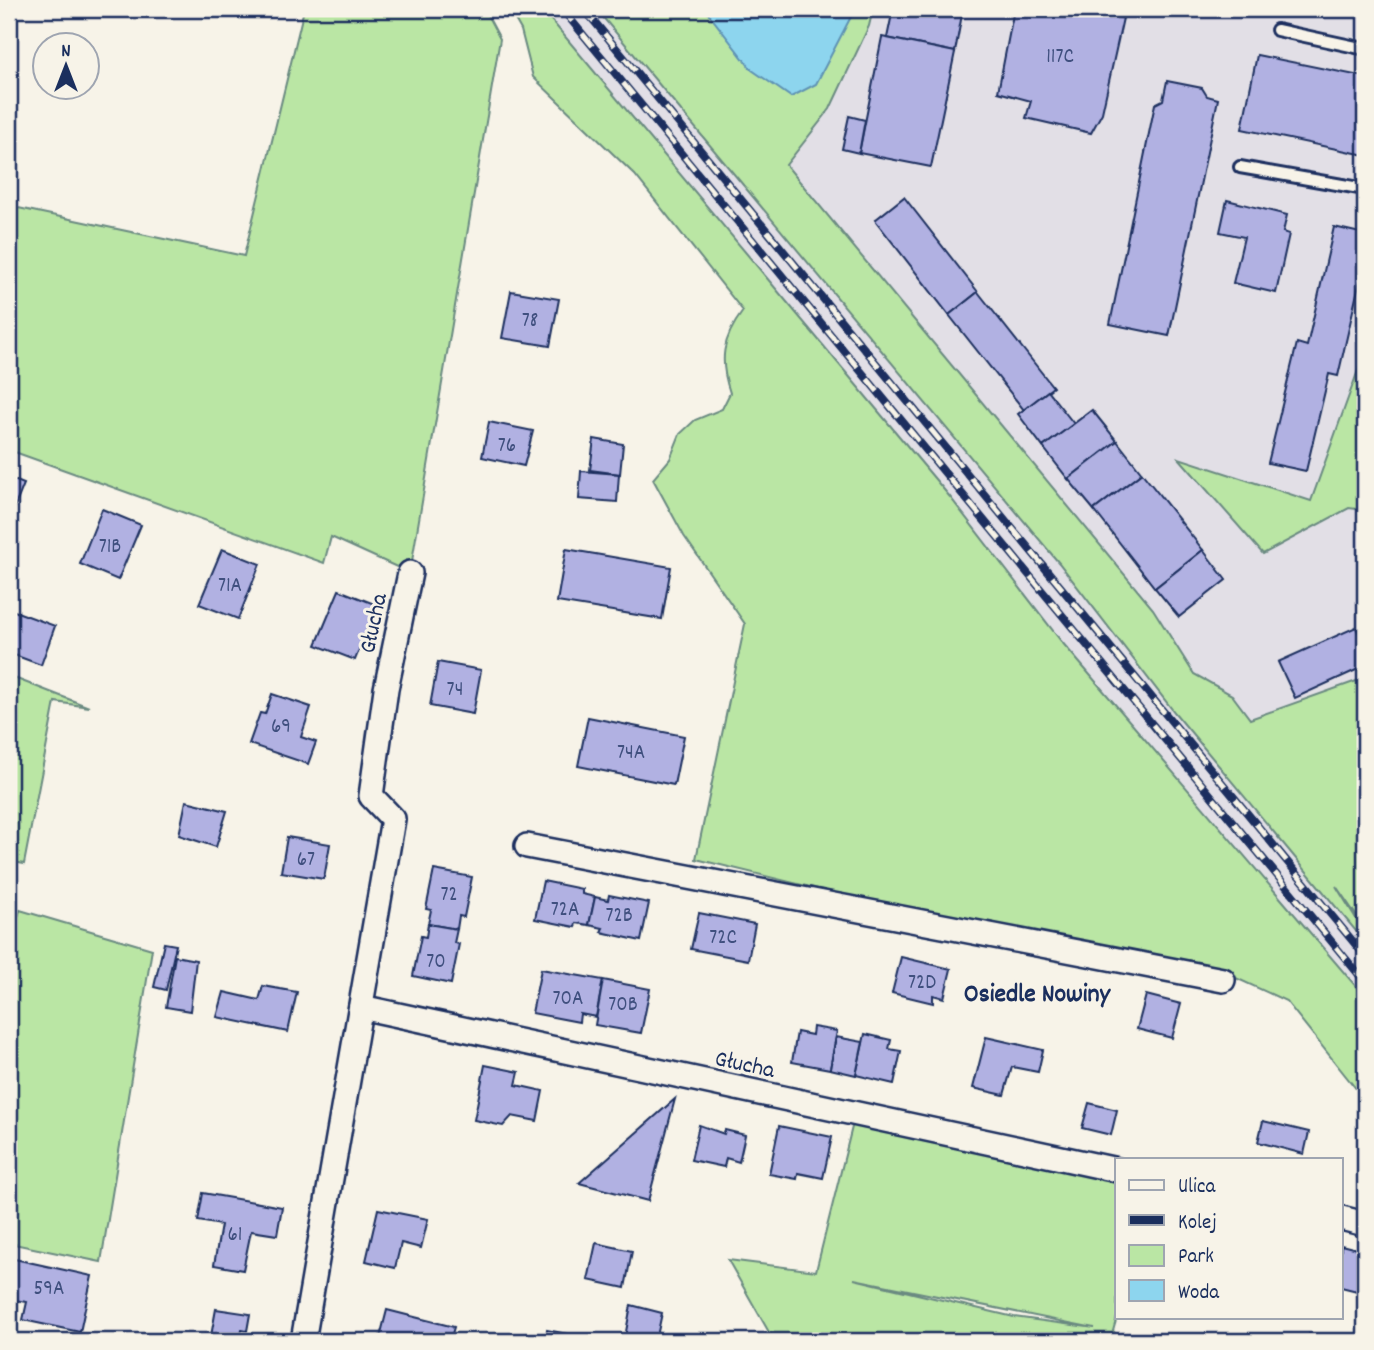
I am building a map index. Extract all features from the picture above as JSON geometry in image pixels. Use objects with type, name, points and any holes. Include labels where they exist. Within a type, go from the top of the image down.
[{"type":"street","name":"Głucha","points":[[303,1341],[393,819],[371,796],[386,689],[410,573]]},
{"type":"street","points":[[527,846],[1223,980]]},
{"type":"street","name":"Głucha","points":[[361,1007],[1115,1170]]},
{"type":"street","points":[[1342,1219],[1365,1224]]},
{"type":"lane","points":[[1277,30],[1365,49]]},
{"type":"lane","points":[[1240,167],[1365,189]]},
{"type":"shaded area","points":[[542,9],[595,9],[848,309],[1059,563],[1175,713],[1365,941],[1365,997],[1061,641],[950,497],[702,207]]},
{"type":"shaded area","points":[[873,9],[1365,9],[1365,882],[1232,695],[1194,674],[1157,615],[796,182],[786,165],[803,141],[869,27]]},
{"type":"green space","points":[[304,9],[484,9],[500,39],[410,573],[331,537],[324,563],[9,450],[9,206],[244,256]]},
{"type":"green space","points":[[509,9],[542,9],[950,497],[1061,641],[1365,997],[1365,1100],[1286,1001],[1236,978],[962,920],[929,916],[696,859],[745,624],[684,536],[653,479],[670,459],[680,434],[695,420],[722,409],[730,393],[724,370],[724,350],[743,311],[635,175],[533,77],[521,30]]},
{"type":"green space","points":[[596,9],[873,9],[869,26],[830,109],[786,165],[1153,609],[1194,674],[1232,695],[1250,719],[1365,678],[1365,928],[1336,886],[1365,933],[1365,942],[1175,713],[1059,563]]},
{"type":"green space","points":[[1365,351],[1365,510],[1349,508],[1263,554],[1179,458],[1311,501]]},
{"type":"green space","points":[[9,676],[89,707],[55,702],[24,864],[9,861]]},
{"type":"green space","points":[[20,910],[152,949],[101,1262],[9,1243],[9,949]]},
{"type":"green space","points":[[853,1123],[1115,1180],[1117,1318],[1113,1331],[1123,1341],[1035,1341],[1009,1338],[1008,1341],[774,1341],[728,1260],[816,1271]],"holes":[[[854,1279],[1092,1328],[1014,1317]]]},
{"type":"water","points":[[705,9],[855,9],[816,84],[791,97],[752,70]]},
{"type":"building","points":[[893,9],[963,9],[955,52],[887,38]]},
{"type":"building","points":[[1014,9],[1072,9],[1123,18],[1102,113],[1091,133],[1026,118],[1031,101],[998,92]]},
{"type":"building","points":[[882,37],[955,52],[931,167],[859,153]]},
{"type":"building","points":[[1257,55],[1365,77],[1365,155],[1242,129]]},
{"type":"building","points":[[1167,81],[1202,88],[1207,96],[1218,99],[1169,336],[1110,324],[1155,104],[1163,100]]},
{"type":"building","points":[[849,116],[865,120],[859,153],[842,149]]},
{"type":"building","points":[[904,197],[978,292],[949,315],[875,220]]},
{"type":"building","points":[[1227,200],[1287,215],[1283,232],[1289,234],[1276,293],[1233,283],[1244,237],[1220,232]]},
{"type":"building","points":[[1334,227],[1365,234],[1365,258],[1338,376],[1329,374],[1306,471],[1268,463],[1297,343],[1307,346]]},
{"type":"building","points":[[511,291],[559,299],[550,346],[502,338]]},
{"type":"building","points":[[978,292],[1053,387],[1024,410],[949,315]]},
{"type":"building","points":[[1048,391],[1074,424],[1043,447],[1018,414]]},
{"type":"building","points":[[1092,410],[1117,441],[1068,479],[1043,447]]},
{"type":"building","points":[[489,422],[533,431],[524,466],[482,457]]},
{"type":"building","points":[[594,439],[623,444],[620,474],[590,470]]},
{"type":"building","points":[[1117,441],[1142,473],[1094,510],[1068,479]]},
{"type":"building","points":[[581,471],[619,474],[617,502],[579,499]]},
{"type":"building","points":[[1142,473],[1203,550],[1155,588],[1094,510]]},
{"type":"building","points":[[9,478],[24,484],[9,521]]},
{"type":"building","points":[[102,509],[141,525],[118,580],[80,564]]},
{"type":"building","points":[[222,549],[260,564],[238,619],[199,604]]},
{"type":"building","points":[[566,549],[671,567],[662,619],[557,602]]},
{"type":"building","points":[[1203,550],[1226,580],[1179,617],[1155,588]]},
{"type":"building","points":[[339,590],[377,605],[355,660],[316,645]]},
{"type":"building","points":[[9,609],[55,626],[41,665],[9,653]]},
{"type":"building","points":[[1356,627],[1365,647],[1365,666],[1295,698],[1278,662]]},
{"type":"building","points":[[438,662],[481,670],[473,714],[430,706]]},
{"type":"building","points":[[272,694],[311,707],[301,737],[316,742],[308,764],[249,744],[260,713],[265,714]]},
{"type":"building","points":[[588,717],[684,736],[674,785],[578,766]]},
{"type":"building","points":[[186,801],[227,811],[216,847],[179,835]]},
{"type":"building","points":[[287,837],[330,844],[324,879],[281,872]]},
{"type":"building","points":[[434,870],[472,877],[464,917],[459,916],[457,929],[428,924],[431,910],[426,909]]},
{"type":"building","points":[[543,881],[582,889],[582,894],[595,897],[589,925],[576,923],[575,927],[535,919]]},
{"type":"building","points":[[609,895],[649,903],[641,941],[601,932],[603,928],[589,925],[595,897],[608,900]]},
{"type":"building","points":[[699,913],[755,924],[748,960],[691,949]]},
{"type":"building","points":[[428,924],[457,929],[454,943],[459,944],[451,984],[413,976],[421,936],[426,937]]},
{"type":"building","points":[[164,943],[176,945],[166,990],[154,987]]},
{"type":"building","points":[[175,956],[196,960],[190,1011],[166,1007]]},
{"type":"building","points":[[901,957],[951,969],[944,998],[933,995],[933,1003],[892,993]]},
{"type":"building","points":[[541,969],[603,980],[596,1017],[580,1014],[579,1022],[532,1013]]},
{"type":"building","points":[[603,980],[650,989],[641,1033],[595,1025]]},
{"type":"building","points":[[263,986],[297,992],[288,1032],[217,1017],[224,992],[259,1000]]},
{"type":"building","points":[[1146,995],[1181,1004],[1172,1038],[1137,1029]]},
{"type":"building","points":[[813,1027],[837,1031],[830,1069],[792,1062],[797,1032],[812,1035]]},
{"type":"building","points":[[865,1034],[891,1040],[889,1049],[901,1051],[894,1084],[856,1075]]},
{"type":"building","points":[[836,1037],[863,1042],[856,1075],[830,1069]]},
{"type":"building","points":[[986,1037],[1043,1050],[1038,1072],[1012,1067],[1004,1095],[973,1088]]},
{"type":"building","points":[[485,1065],[519,1072],[516,1085],[543,1091],[537,1121],[512,1116],[503,1126],[474,1120]]},
{"type":"building","points":[[675,1099],[648,1201],[579,1183]]},
{"type":"building","points":[[1089,1103],[1117,1110],[1111,1135],[1082,1128]]},
{"type":"building","points":[[1263,1121],[1309,1132],[1304,1154],[1258,1142]]},
{"type":"building","points":[[699,1125],[724,1134],[725,1130],[745,1135],[739,1162],[726,1158],[724,1167],[691,1160]]},
{"type":"building","points":[[779,1126],[832,1137],[823,1178],[798,1173],[797,1179],[769,1174]]},
{"type":"building","points":[[203,1193],[282,1207],[277,1235],[251,1231],[243,1270],[214,1265],[221,1225],[198,1221]]},
{"type":"building","points":[[378,1209],[428,1219],[421,1248],[401,1243],[395,1268],[366,1261]]},
{"type":"building","points":[[596,1243],[632,1251],[625,1288],[588,1280]]},
{"type":"building","points":[[1342,1245],[1365,1251],[1365,1293],[1342,1287]]},
{"type":"building","points":[[10,1258],[92,1276],[80,1332],[23,1320],[27,1302],[9,1299]]},
{"type":"building","points":[[631,1305],[662,1313],[656,1341],[625,1337]]},
{"type":"building","points":[[216,1309],[250,1314],[247,1331],[242,1330],[240,1341],[204,1341],[205,1335],[211,1336]]},
{"type":"building","points":[[387,1310],[454,1327],[450,1341],[379,1341]]},
{"type":"building","points":[[547,1330],[603,1341],[544,1341]]},
{"type":"building","points":[[1309,1334],[1342,1341],[1307,1341]]},
{"type":"railway","points":[[562,9],[1365,982]]},
{"type":"railway","points":[[584,9],[1365,956]]},
{"type":"district","name":"Osiedle Nowiny","points":[[1037,992]]}]
